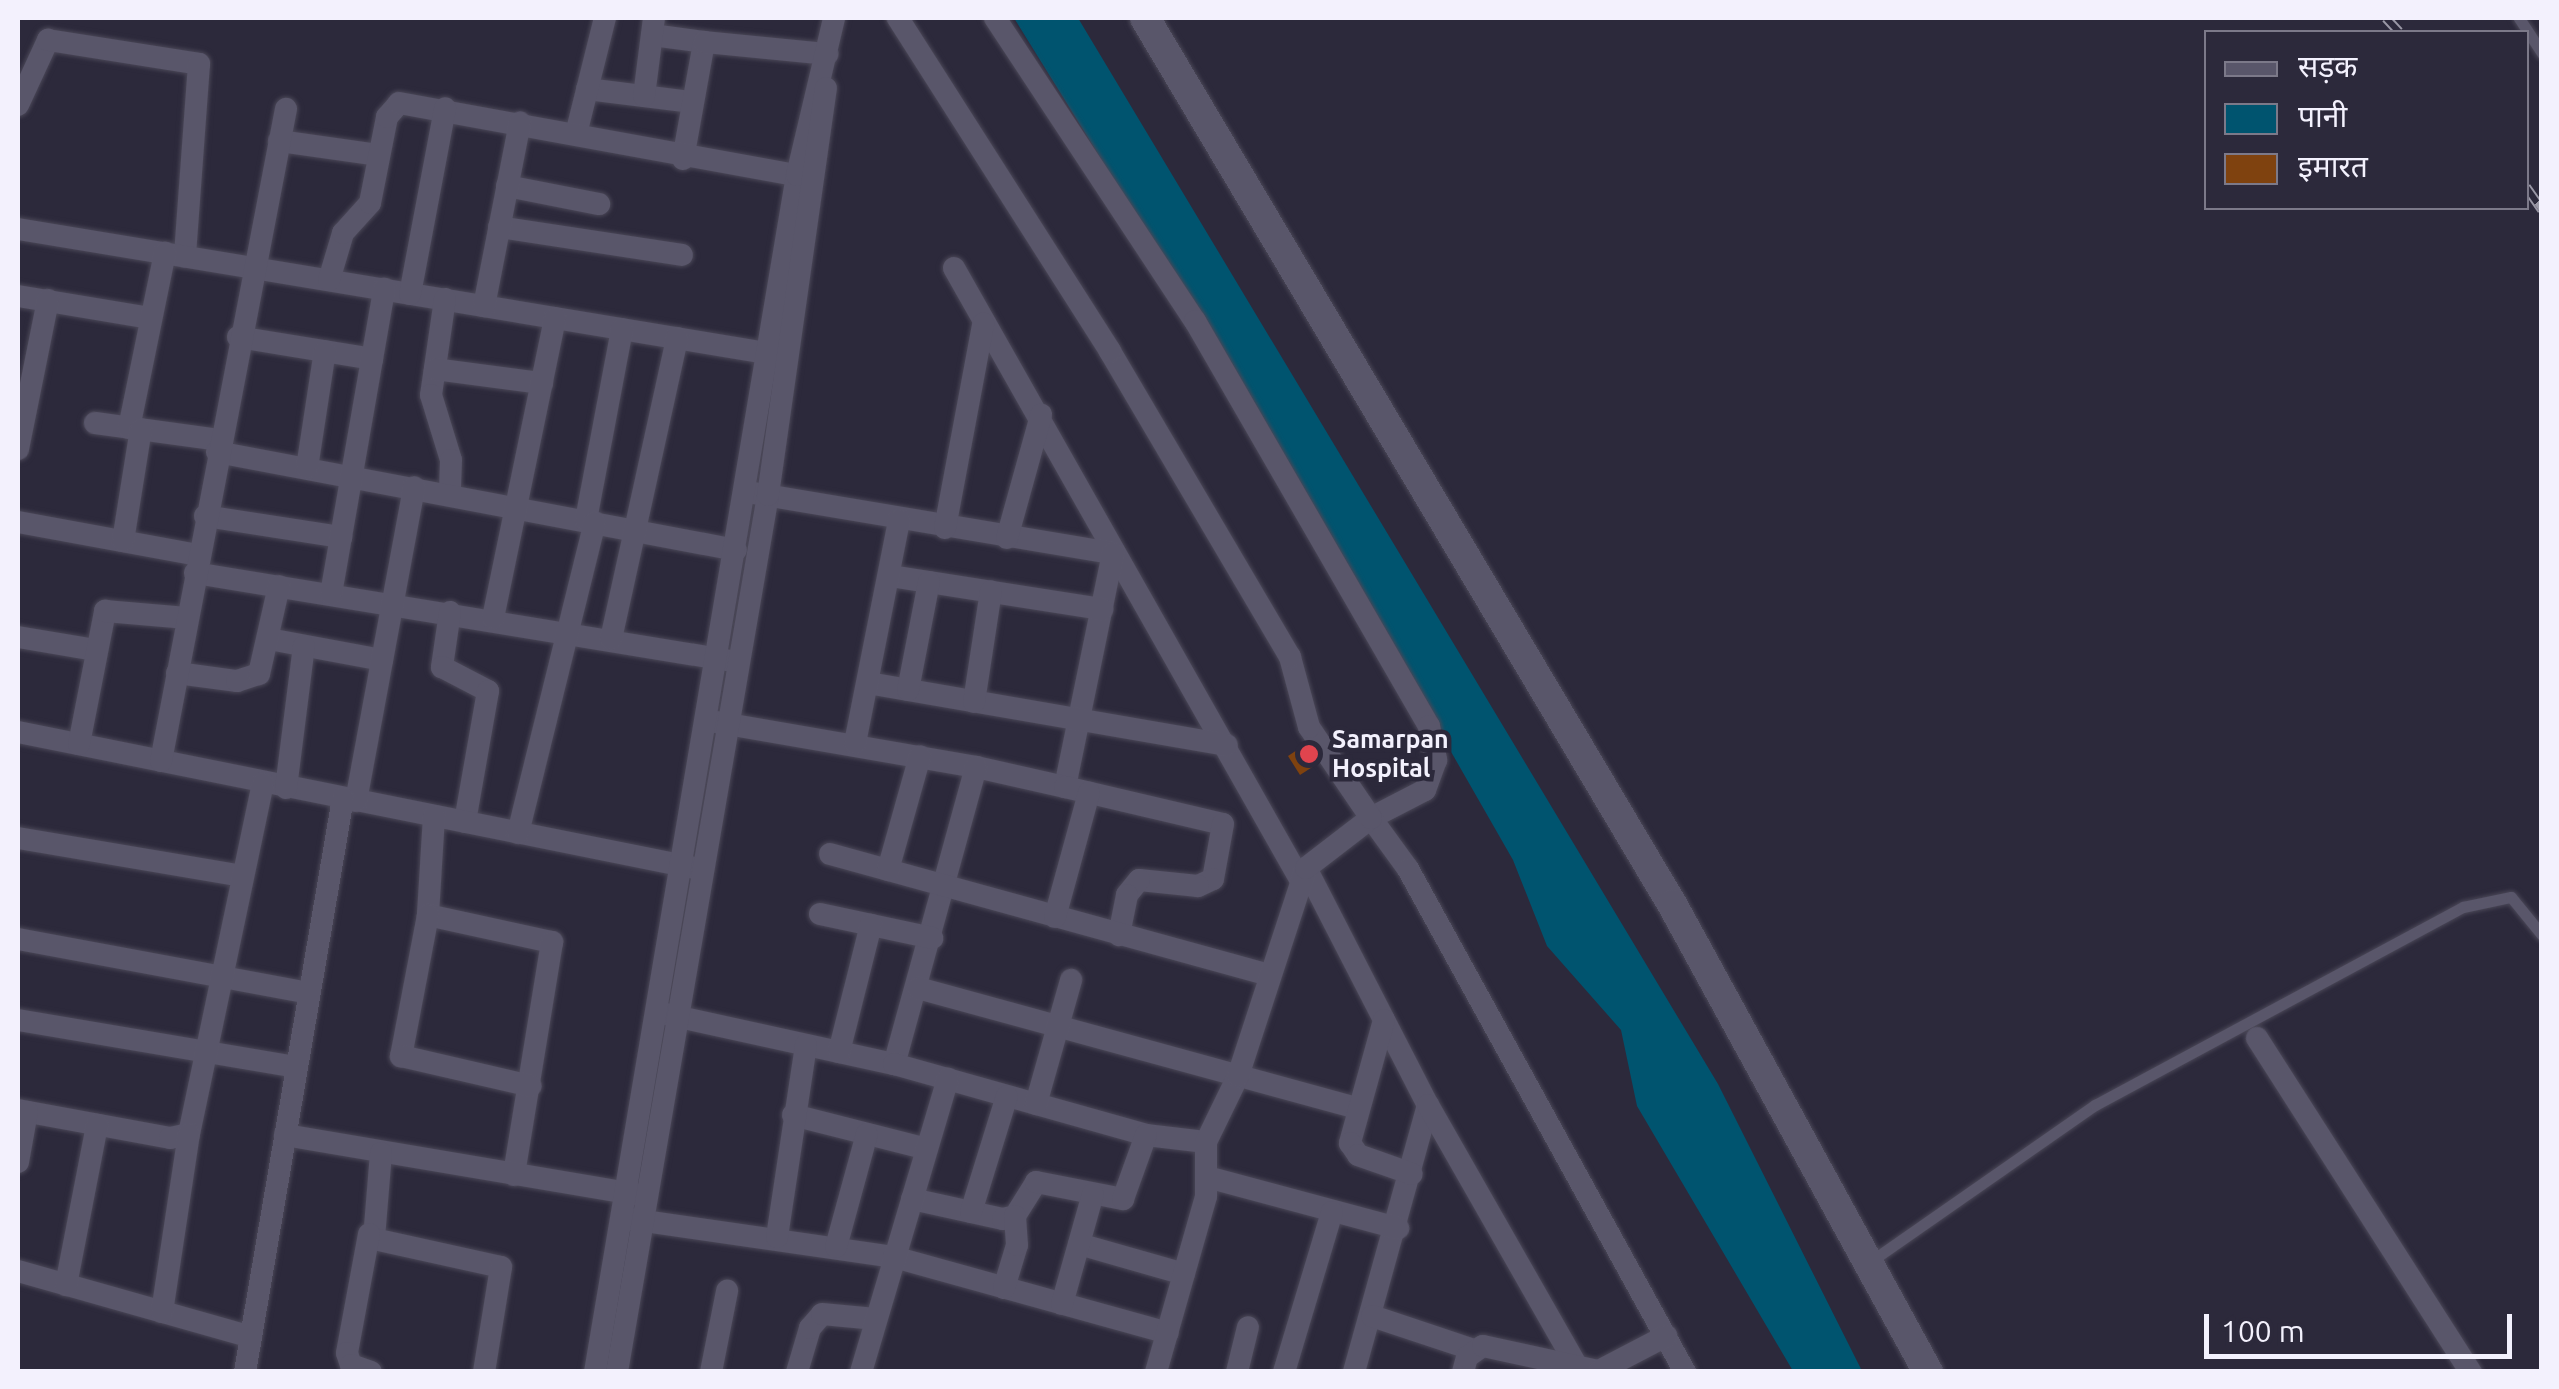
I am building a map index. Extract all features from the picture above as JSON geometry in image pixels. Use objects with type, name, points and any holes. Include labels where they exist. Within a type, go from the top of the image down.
[{"type":"street","points":[[576,134],[606,18]]},
{"type":"street","points":[[617,1372],[637,1195],[834,18]]},
{"type":"street","points":[[898,18],[1110,350],[1290,657],[1309,727],[1408,869],[1685,1372]]},
{"type":"street","points":[[995,18],[1196,320],[1429,726],[1436,760],[1425,790],[1371,818],[1304,874],[1238,1076],[1206,1142],[1207,1177],[1156,1372]]},
{"type":"street","points":[[1145,18],[1672,904],[1928,1372]]},
{"type":"street","points":[[644,96],[653,26],[704,42],[827,54]]},
{"type":"street","points":[[18,105],[48,40],[199,64],[175,255],[149,318],[123,541]]},
{"type":"street","points":[[683,158],[704,42]]},
{"type":"street","points":[[587,89],[692,102]]},
{"type":"street","points":[[161,761],[251,267],[286,108]]},
{"type":"street","points":[[328,280],[342,233],[370,203],[390,108],[445,108],[683,158],[806,176]]},
{"type":"street","points":[[410,294],[445,108]]},
{"type":"street","points":[[484,306],[520,122]]},
{"type":"street","points":[[278,141],[379,155]]},
{"type":"street","points":[[507,186],[599,204]]},
{"type":"street","points":[[499,227],[682,255]]},
{"type":"street","points":[[18,230],[780,355]]},
{"type":"street","points":[[954,268],[983,324],[1042,416],[1113,552],[1304,874],[1428,1105],[1592,1370]]},
{"type":"street","points":[[332,594],[384,289]]},
{"type":"street","points":[[18,296],[149,318]]},
{"type":"street","points":[[445,299],[431,412],[451,460],[450,494]]},
{"type":"street","points":[[18,449],[48,300]]},
{"type":"street","points":[[493,618],[555,318]]},
{"type":"street","points":[[945,528],[983,324]]},
{"type":"street","points":[[518,832],[591,521],[622,329]]},
{"type":"street","points":[[238,336],[372,359]]},
{"type":"street","points":[[611,640],[640,531],[678,338]]},
{"type":"street","points":[[307,468],[325,351]]},
{"type":"street","points":[[435,368],[542,383]]},
{"type":"street","points":[[1008,538],[1042,416]]},
{"type":"street","points":[[95,423],[736,550]]},
{"type":"street","points":[[245,1372],[309,993],[382,660],[414,487]]},
{"type":"street","points":[[757,494],[945,528],[1113,552]]},
{"type":"street","points":[[729,660],[736,550],[757,494]]},
{"type":"street","points":[[206,516],[341,537]]},
{"type":"street","points":[[855,743],[899,520]]},
{"type":"street","points":[[18,522],[123,541],[279,586],[493,618],[729,660]]},
{"type":"street","points":[[1065,788],[1113,552]]},
{"type":"street","points":[[891,576],[1102,609]]},
{"type":"street","points":[[908,690],[929,582]]},
{"type":"street","points":[[177,673],[251,678],[269,640],[279,586]]},
{"type":"street","points":[[974,702],[991,592]]},
{"type":"street","points":[[79,744],[101,620],[111,609],[187,618]]},
{"type":"street","points":[[450,612],[442,666],[488,691],[466,822]]},
{"type":"street","points":[[18,636],[96,650]]},
{"type":"street","points":[[269,640],[382,660]]},
{"type":"street","points":[[162,1312],[189,1134],[220,978],[242,876],[274,786],[304,646]]},
{"type":"street","points":[[868,683],[1080,722],[1228,744]]},
{"type":"street","points":[[717,722],[855,743],[1216,820],[1226,833],[1206,884],[1148,878],[1131,885],[1119,935]]},
{"type":"street","points":[[18,732],[692,868]]},
{"type":"street","points":[[888,870],[920,756]]},
{"type":"street","points":[[894,1064],[947,885],[976,767]]},
{"type":"street","points":[[1055,917],[1089,793]]},
{"type":"street","points":[[434,816],[428,915],[401,1056],[531,1086]]},
{"type":"street","points":[[18,838],[242,876]]},
{"type":"street","points":[[830,854],[1270,975]]},
{"type":"street","points":[[820,914],[932,938]]},
{"type":"street","points":[[428,915],[552,942],[514,1175]]},
{"type":"street","points":[[839,1052],[871,925]]},
{"type":"street","points":[[18,938],[309,993]]},
{"type":"street","points":[[1036,1104],[1071,980]]},
{"type":"street","points":[[918,988],[1360,1110]]},
{"type":"street","points":[[668,1015],[894,1064],[1146,1135],[1206,1142]]},
{"type":"street","points":[[18,1020],[296,1067]]},
{"type":"street","points":[[1384,1020],[1352,1150],[1412,1174]]},
{"type":"street","points":[[2257,1038],[2471,1372]]},
{"type":"street","points":[[778,1237],[806,1045]]},
{"type":"street","points":[[862,1372],[948,1079]]},
{"type":"street","points":[[972,1212],[1007,1096]]},
{"type":"street","points":[[1354,1372],[1398,1228],[1428,1105]]},
{"type":"street","points":[[18,1162],[22,1111],[97,1125],[189,1134]]},
{"type":"street","points":[[793,1115],[928,1150]]},
{"type":"street","points":[[66,1285],[97,1125]]},
{"type":"street","points":[[836,1247],[866,1134]]},
{"type":"street","points":[[285,1135],[637,1195]]},
{"type":"street","points":[[1004,1288],[1015,1216],[1036,1182],[1093,1194],[1128,1194],[1146,1135]]},
{"type":"street","points":[[371,1372],[352,1365],[347,1353],[381,1153]]},
{"type":"street","points":[[1207,1177],[1398,1228]]},
{"type":"street","points":[[1062,1304],[1093,1194]]},
{"type":"street","points":[[912,1199],[972,1212],[1015,1216]]},
{"type":"street","points":[[1284,1372],[1332,1212]]},
{"type":"street","points":[[633,1220],[778,1237],[894,1257],[1168,1333]]},
{"type":"street","points":[[595,1372],[633,1220]]},
{"type":"street","points":[[370,1234],[501,1267],[484,1372]]},
{"type":"street","points":[[1079,1244],[1184,1274]]},
{"type":"street","points":[[18,1271],[251,1338]]},
{"type":"street","points":[[710,1372],[727,1291]]},
{"type":"street","points":[[797,1372],[810,1328],[822,1314],[876,1319]]},
{"type":"street","points":[[1372,1316],[1474,1350],[1534,1365],[1592,1370],[1666,1336]]},
{"type":"street","points":[[1237,1372],[1248,1327]]},
{"type":"street","points":[[1463,1372],[1474,1350]]},
{"type":"lane","points":[[1868,1262],[2094,1104],[2463,907],[2512,897],[2542,935]]},
{"type":"water","points":[[1014,18],[1078,18],[1718,1084],[1862,1371],[1793,1371],[1637,1106],[1621,1030],[1547,946],[1513,860],[1241,385]]},
{"type":"building","points":[[1315,738],[1328,757],[1300,775],[1288,756]]},
{"type":"railway","points":[[2386,18],[2397,30]]},
{"type":"railway","points":[[2529,191],[2542,210]]},
{"type":"place","name":"Samarpan Hospital","points":[[1309,754]]}]
